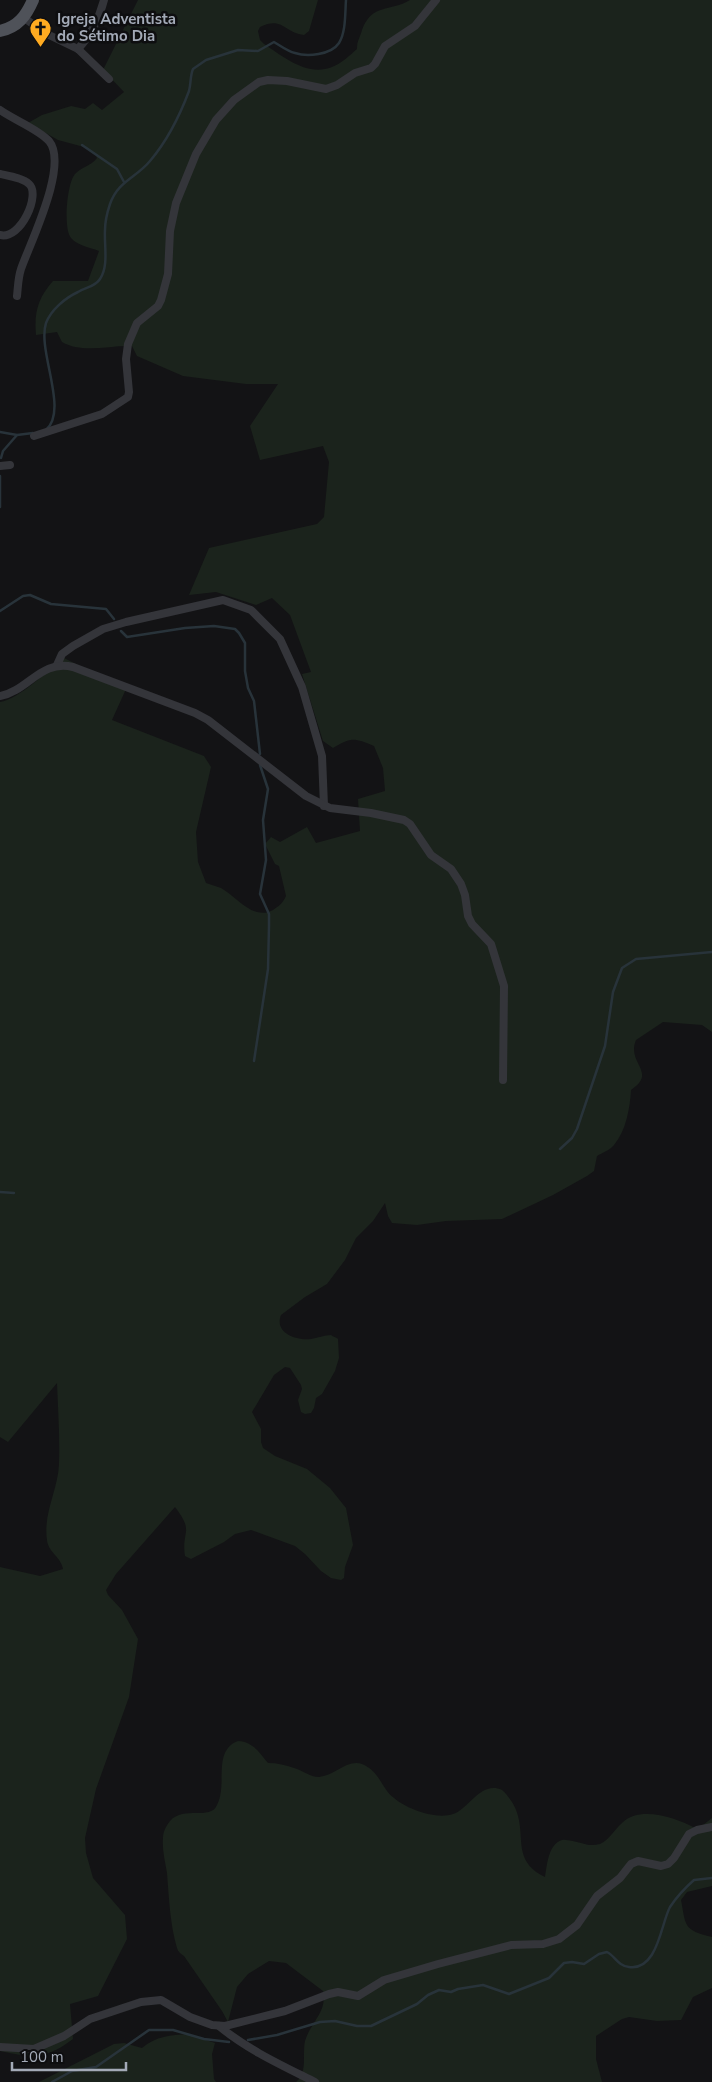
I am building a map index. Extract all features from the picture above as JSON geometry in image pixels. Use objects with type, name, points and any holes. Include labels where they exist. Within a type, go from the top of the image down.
[{"type":"main road","points":[[0,31],[11,28],[24,18],[33,0]]},
{"type":"street","points":[[78,49],[92,31],[100,15],[104,0]]},
{"type":"street","points":[[34,436],[102,414],[128,397],[127,349],[137,323],[158,306],[163,294],[168,274],[170,231],[176,203],[209,130],[227,107],[243,92],[262,81],[287,81],[326,89],[337,85],[355,73],[371,68],[385,46],[415,26],[436,0]]},
{"type":"street","points":[[24,18],[50,35],[78,49],[110,79]]},
{"type":"street","points":[[0,110],[49,141],[54,156],[54,170],[38,231],[21,268],[17,296]]},
{"type":"street","points":[[0,174],[27,182],[33,189],[32,203],[19,229],[7,236],[0,235]]},
{"type":"street","points":[[0,466],[10,464]]},
{"type":"street","points":[[57,665],[62,654],[73,646],[103,629],[126,622],[223,600],[251,610],[280,639],[302,687],[322,756],[324,806]]},
{"type":"street","points":[[0,696],[15,690],[42,672],[64,664],[195,713],[238,742],[306,796],[324,806],[404,820],[410,824],[431,856],[450,869],[461,884],[465,895],[468,916],[472,924],[491,944],[504,986],[503,1080]]},
{"type":"street","points":[[0,2047],[34,2049],[64,2036],[90,2019],[134,2004],[154,2000],[166,2002],[190,2017],[219,2026],[232,2026],[285,2011],[329,1994],[338,1992],[358,1996],[384,1980],[438,1964],[511,1946],[534,1946],[550,1942],[568,1933],[577,1925],[598,1896],[620,1878],[631,1864],[640,1861],[661,1866],[668,1864],[689,1834],[712,1827]]},
{"type":"street","points":[[219,2026],[266,2058],[316,2082]]},
{"type":"shaded area","points":[[138,0],[318,0],[309,31],[304,35],[297,34],[274,23],[260,27],[258,31],[260,40],[264,44],[288,60],[305,68],[323,69],[342,62],[357,49],[366,21],[376,12],[410,0],[712,0],[712,1032],[702,1025],[663,1022],[636,1040],[635,1055],[642,1072],[642,1078],[639,1084],[631,1090],[628,1112],[622,1133],[614,1145],[597,1156],[594,1171],[587,1176],[553,1195],[502,1219],[446,1221],[417,1225],[392,1223],[385,1203],[373,1221],[356,1238],[345,1260],[327,1284],[305,1297],[281,1315],[281,1327],[288,1335],[299,1339],[311,1339],[331,1335],[338,1339],[339,1358],[335,1371],[322,1394],[316,1398],[311,1413],[305,1414],[301,1412],[298,1400],[302,1389],[301,1385],[290,1368],[285,1367],[274,1375],[252,1412],[261,1429],[263,1448],[275,1456],[307,1469],[330,1488],[346,1508],[353,1545],[345,1567],[344,1578],[341,1580],[331,1578],[295,1546],[251,1530],[235,1534],[224,1542],[191,1559],[185,1556],[186,1527],[175,1507],[116,1574],[106,1590],[108,1595],[122,1610],[138,1639],[129,1697],[96,1789],[85,1838],[86,1853],[93,1878],[125,1915],[127,1939],[98,1996],[70,2004],[73,2039],[54,2051],[38,2056],[30,2056],[0,2051],[0,1567],[40,1576],[63,1569],[60,1561],[48,1544],[46,1530],[59,1464],[57,1383],[8,1442],[0,1437],[0,702],[16,696],[41,677],[62,657],[126,689],[112,720],[204,756],[211,767],[196,832],[198,862],[206,883],[221,888],[252,910],[259,912],[266,913],[273,910],[284,901],[286,896],[279,866],[275,864],[265,844],[271,837],[280,842],[307,827],[316,843],[360,831],[358,799],[385,791],[383,768],[374,746],[362,741],[349,740],[333,748],[323,741],[302,674],[311,672],[290,615],[272,598],[256,605],[216,592],[189,595],[209,548],[317,524],[324,517],[329,462],[323,446],[260,460],[250,426],[278,384],[246,384],[183,376],[137,356],[132,346],[79,348],[62,342],[57,332],[36,335],[38,306],[48,287],[53,281],[88,281],[99,251],[74,241],[71,238],[67,225],[68,196],[72,179],[77,172],[97,158],[95,153],[84,147],[58,140],[28,123],[42,115],[71,106],[85,109],[93,103],[102,110],[124,92],[103,70]]},
{"type":"shaded area","points":[[238,1741],[248,1743],[259,1751],[268,1763],[288,1766],[316,1777],[325,1776],[351,1764],[362,1764],[374,1772],[387,1791],[396,1800],[415,1810],[428,1814],[441,1816],[453,1814],[481,1792],[494,1788],[502,1790],[512,1802],[517,1813],[520,1823],[521,1844],[527,1862],[534,1870],[545,1877],[551,1851],[557,1842],[562,1840],[590,1845],[600,1844],[622,1823],[638,1815],[648,1814],[668,1817],[695,1828],[712,1818],[712,1886],[687,1892],[681,1900],[685,1921],[688,1926],[696,1932],[712,1937],[712,1988],[693,1997],[681,2020],[657,2021],[629,2017],[622,2019],[596,2036],[596,2059],[602,2082],[296,2082],[302,2073],[304,2046],[307,2035],[323,2005],[323,1991],[286,1963],[269,1961],[248,1974],[237,1987],[228,2022],[184,1956],[178,1951],[173,1930],[163,1851],[164,1831],[170,1821],[176,1816],[214,1810],[220,1797],[225,1752]]},
{"type":"shaded area","points":[[188,2034],[215,2043],[212,2054],[214,2079],[216,2082],[39,2082],[114,2044],[124,2043],[142,2048],[158,2039]]},
{"type":"waterway","points":[[46,430],[52,421],[54,409],[54,395],[45,349],[44,335],[46,323],[51,314],[63,301],[98,282],[103,274],[106,217],[113,196],[122,185],[145,167],[167,136],[189,91],[193,69],[206,60],[238,50],[258,51],[274,42],[289,51],[300,54],[312,55],[330,50],[339,43],[343,33],[346,0]]},
{"type":"waterway","points":[[82,145],[117,169],[124,182]]},
{"type":"waterway","points":[[0,432],[17,435],[33,433]]},
{"type":"waterway","points":[[1,458],[3,451],[17,435]]},
{"type":"waterway","points":[[0,476],[0,507]]},
{"type":"waterway","points":[[0,611],[23,596],[30,595],[51,604],[106,609],[114,619]]},
{"type":"waterway","points":[[121,631],[127,637],[185,628],[214,626],[235,629],[245,643],[245,671],[248,688],[254,701],[260,754]]},
{"type":"waterway","points":[[254,1061],[268,969],[269,926],[269,914],[260,894],[266,860],[263,820],[268,789],[260,765]]},
{"type":"waterway","points":[[560,1149],[572,1138],[577,1129],[605,1046],[613,992],[622,968],[636,959],[712,952]]},
{"type":"waterway","points":[[0,1192],[14,1193]]},
{"type":"waterway","points":[[248,2040],[277,2035],[320,2022],[335,2021],[357,2026],[371,2026],[417,2004],[428,1995],[439,1990],[451,1992],[483,1985],[509,1994],[549,1978],[564,1963],[584,1964],[599,1954],[607,1952],[625,1966],[639,1966],[646,1962],[652,1954],[670,1907],[678,1896],[694,1880],[712,1878]]},
{"type":"waterway","points":[[52,2082],[72,2071],[96,2067],[149,2030],[173,2030],[204,2039],[229,2042]]},
{"type":"place","name":"Igreja Adventista do Sétimo Dia","points":[[41,47]]}]
